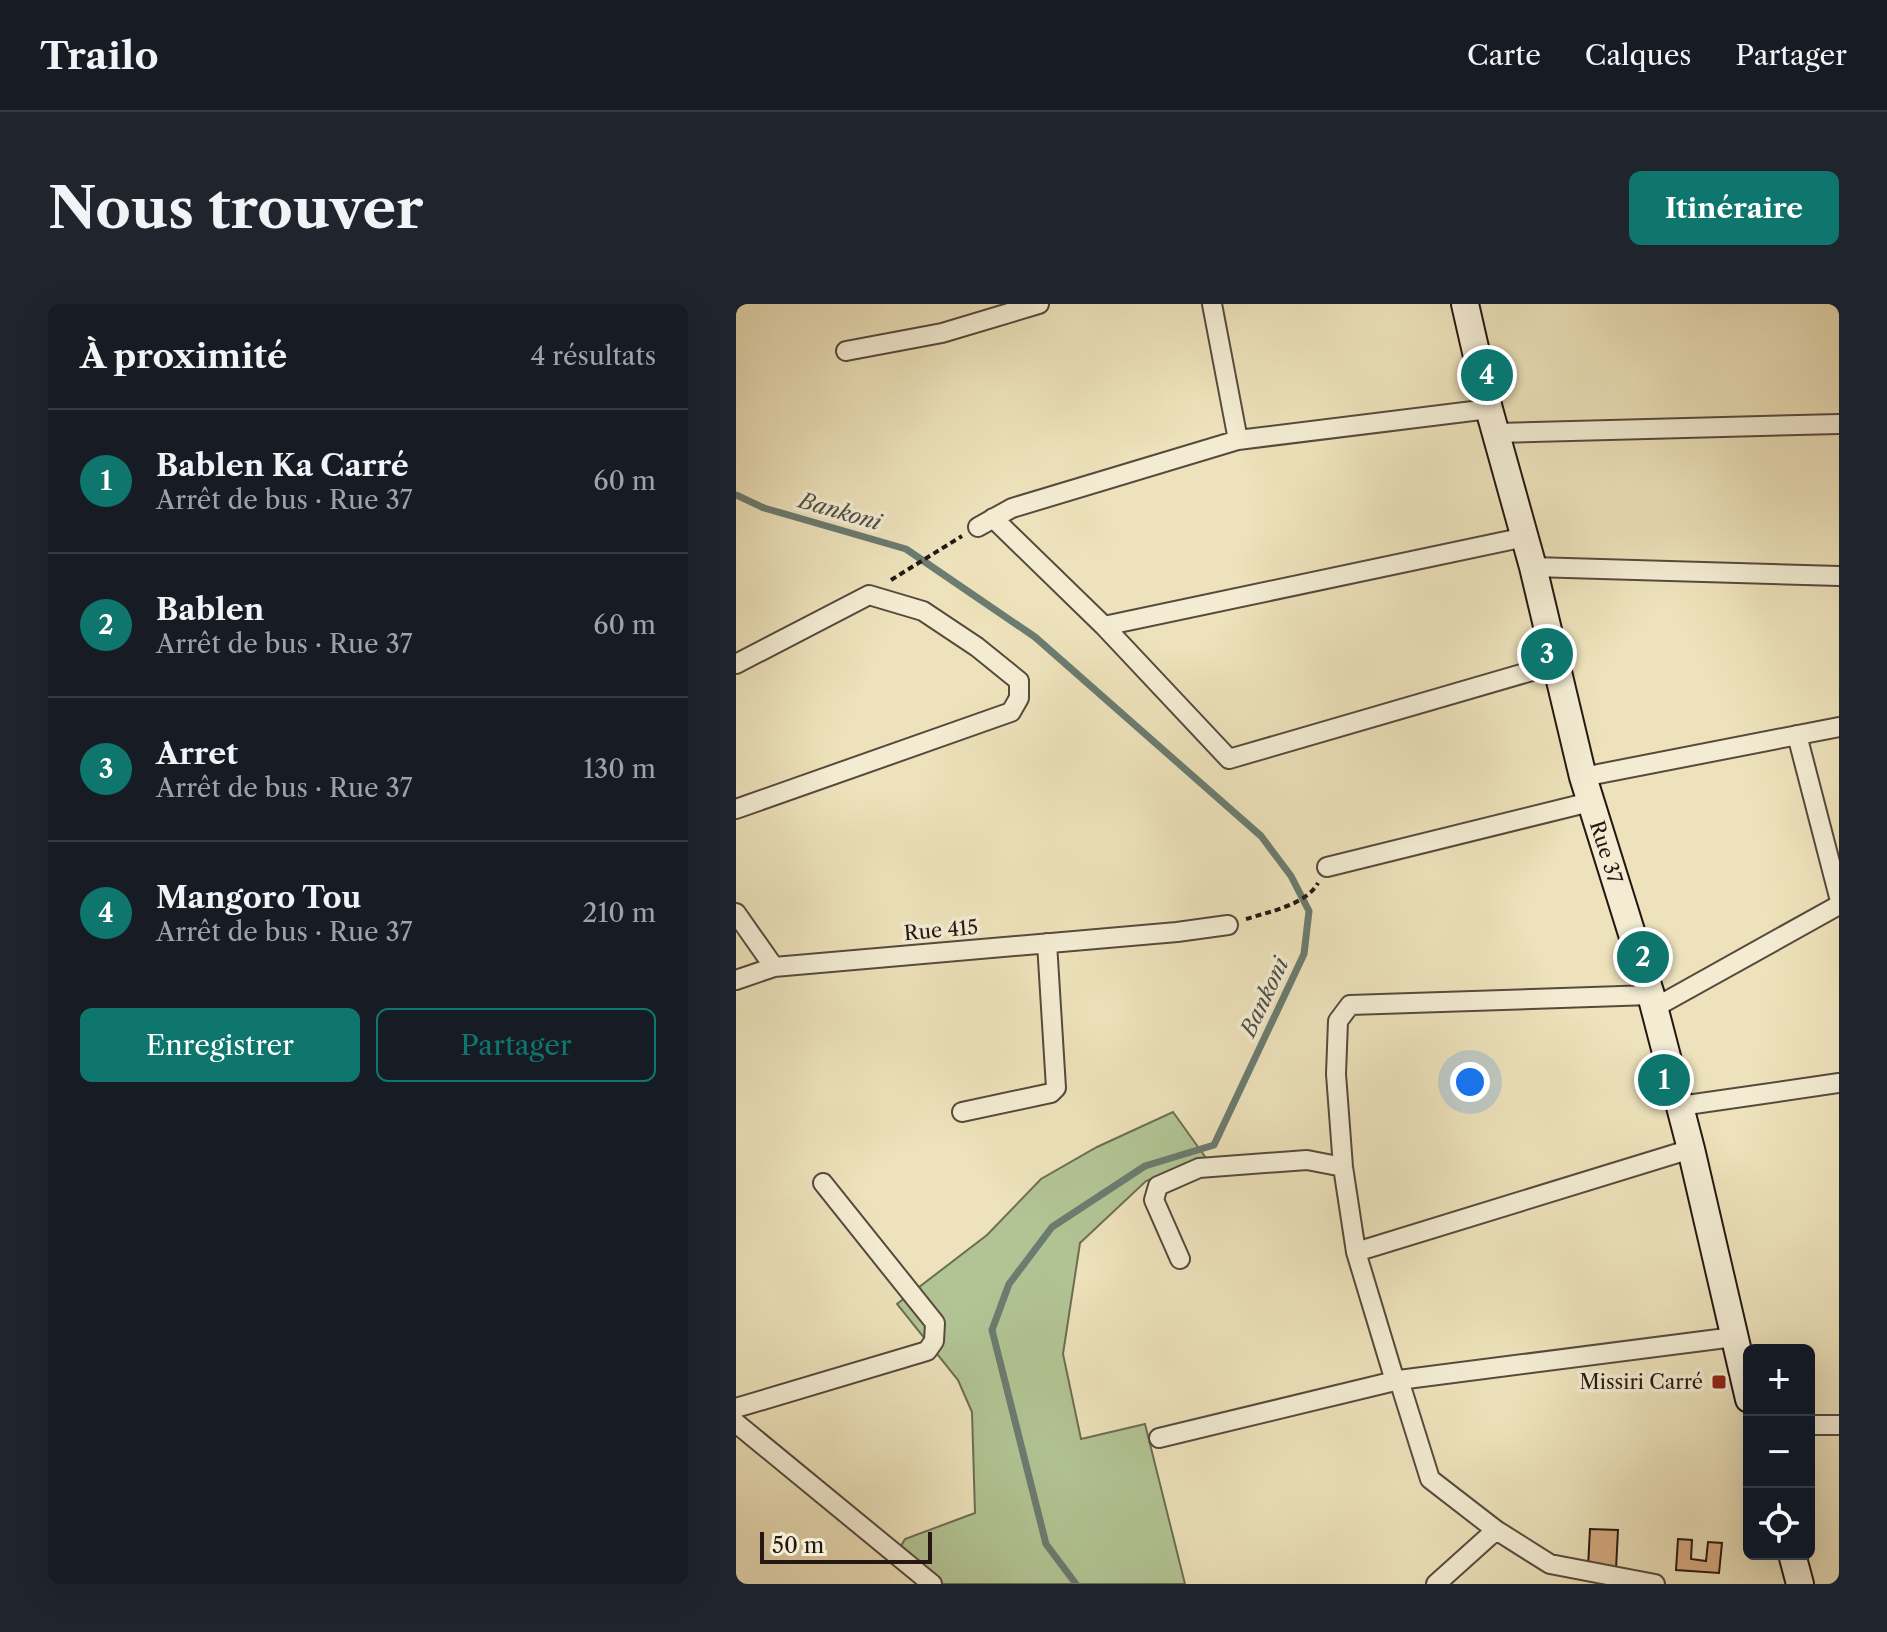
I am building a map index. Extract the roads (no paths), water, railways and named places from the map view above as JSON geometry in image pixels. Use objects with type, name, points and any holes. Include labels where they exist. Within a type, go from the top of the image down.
[{"type":"main road","name":"Rue 37","points":[[1465,304],[1533,567],[1586,790],[1652,1002],[1680,1106],[1743,1374]]},
{"type":"main road","points":[[1794,1560],[1800,1584]]},
{"type":"street","points":[[846,351],[942,333],[1039,304]]},
{"type":"street","points":[[1212,304],[1238,440]]},
{"type":"street","points":[[1556,664],[1229,759],[1104,626],[977,527],[1012,508],[1238,440],[1493,421],[1839,424]]},
{"type":"street","points":[[1104,626],[1525,537]]},
{"type":"street","points":[[1533,567],[1839,576]]},
{"type":"street","points":[[736,664],[869,595],[923,611],[977,647],[1019,681],[1019,698],[1011,712],[736,809]]},
{"type":"street","points":[[1327,867],[1586,790],[1839,727]]},
{"type":"street","points":[[1797,735],[1839,897]]},
{"type":"street","points":[[1655,1584],[1550,1564],[1496,1530],[1430,1479],[1356,1252],[1343,1167],[1336,1074],[1338,1021],[1350,1005],[1652,1002],[1839,905]]},
{"type":"street","points":[[736,913],[774,967]]},
{"type":"street","name":"Rue 415","points":[[736,980],[774,967],[1228,925]]},
{"type":"street","points":[[962,1112],[1051,1093],[1056,1088],[1047,943]]},
{"type":"street","points":[[1680,1106],[1839,1083]]},
{"type":"street","points":[[1356,1252],[1691,1149]]},
{"type":"street","points":[[1180,1259],[1154,1200],[1158,1186],[1199,1168],[1307,1160],[1343,1167]]},
{"type":"street","points":[[737,1407],[927,1351],[934,1341],[935,1323],[823,1183]]},
{"type":"street","points":[[1159,1438],[1397,1381],[1734,1337]]},
{"type":"street","points":[[737,1407],[932,1584]]},
{"type":"street","points":[[1815,1425],[1839,1425]]},
{"type":"street","points":[[1436,1584],[1496,1530]]},
{"type":"street","points":[[1546,1584],[1550,1564]]},
{"type":"waterway","name":"Bankoni","points":[[736,495],[764,508],[906,549],[1035,637],[1261,836],[1291,876],[1309,911],[1304,954],[1214,1145],[1145,1166],[1052,1227],[1009,1284],[992,1330],[1046,1544],[1076,1584]]},
{"type":"place","name":"Mangoro Tou","points":[[1487,375]]},
{"type":"place","name":"Arret","points":[[1547,654]]},
{"type":"place","name":"Bablen","points":[[1643,957]]},
{"type":"place","name":"Bablen Ka Carré","points":[[1664,1080]]},
{"type":"place","name":"Missiri Carré","points":[[1719,1382]]}]
